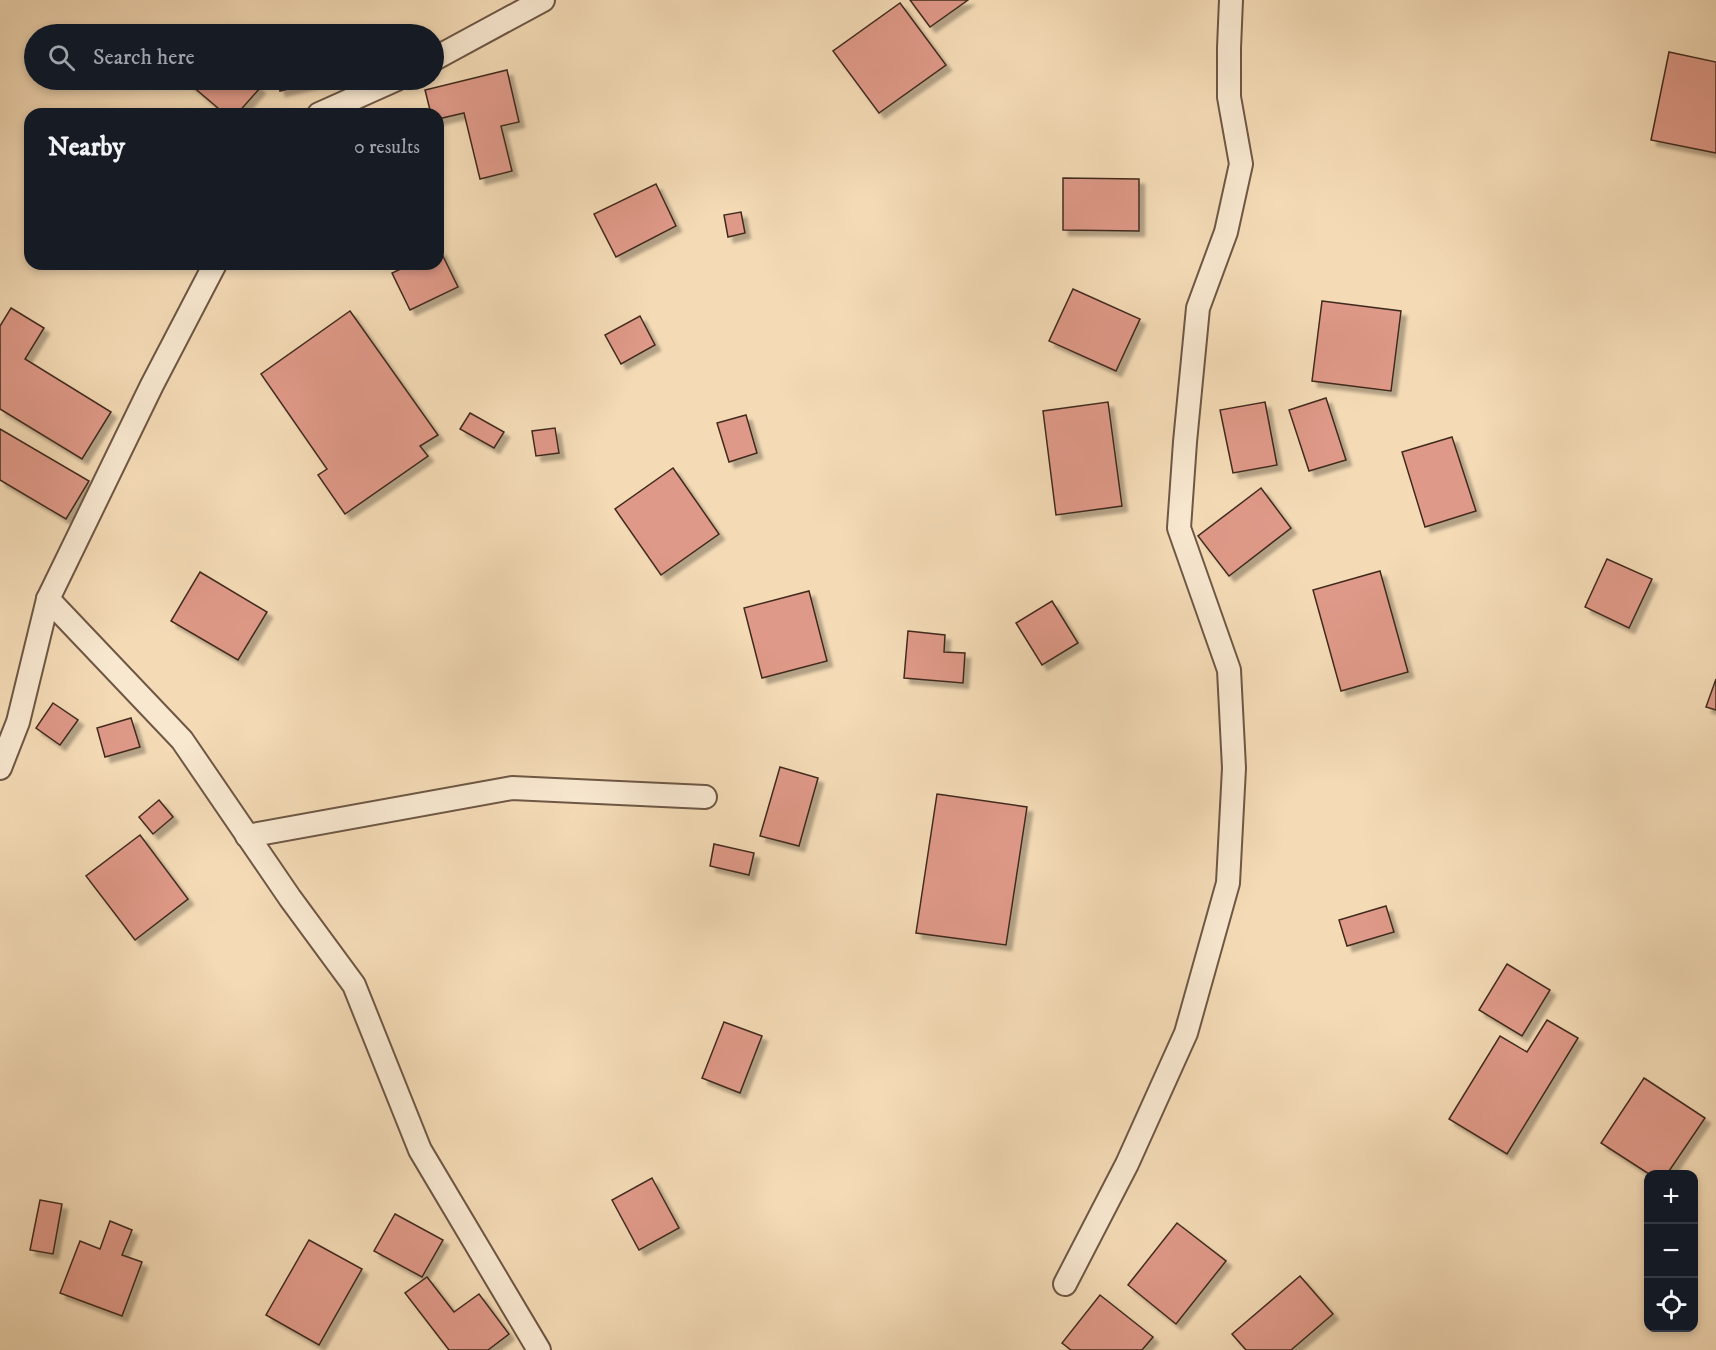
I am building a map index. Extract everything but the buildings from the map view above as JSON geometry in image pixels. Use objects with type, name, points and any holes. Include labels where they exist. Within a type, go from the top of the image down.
[{"type":"street","points":[[1065,1284],[1127,1164],[1186,1033],[1227,883],[1234,768],[1229,670],[1179,528],[1198,308],[1226,232],[1241,164],[1229,97],[1231,0]]},
{"type":"street","points":[[444,53],[535,2]]},
{"type":"street","points":[[332,108],[372,90]]},
{"type":"street","points":[[0,768],[18,722],[48,599],[152,385],[212,270]]},
{"type":"street","points":[[48,599],[182,740],[290,898],[354,985],[420,1150],[539,1350]]},
{"type":"street","points":[[247,836],[512,788],[705,797]]}]
